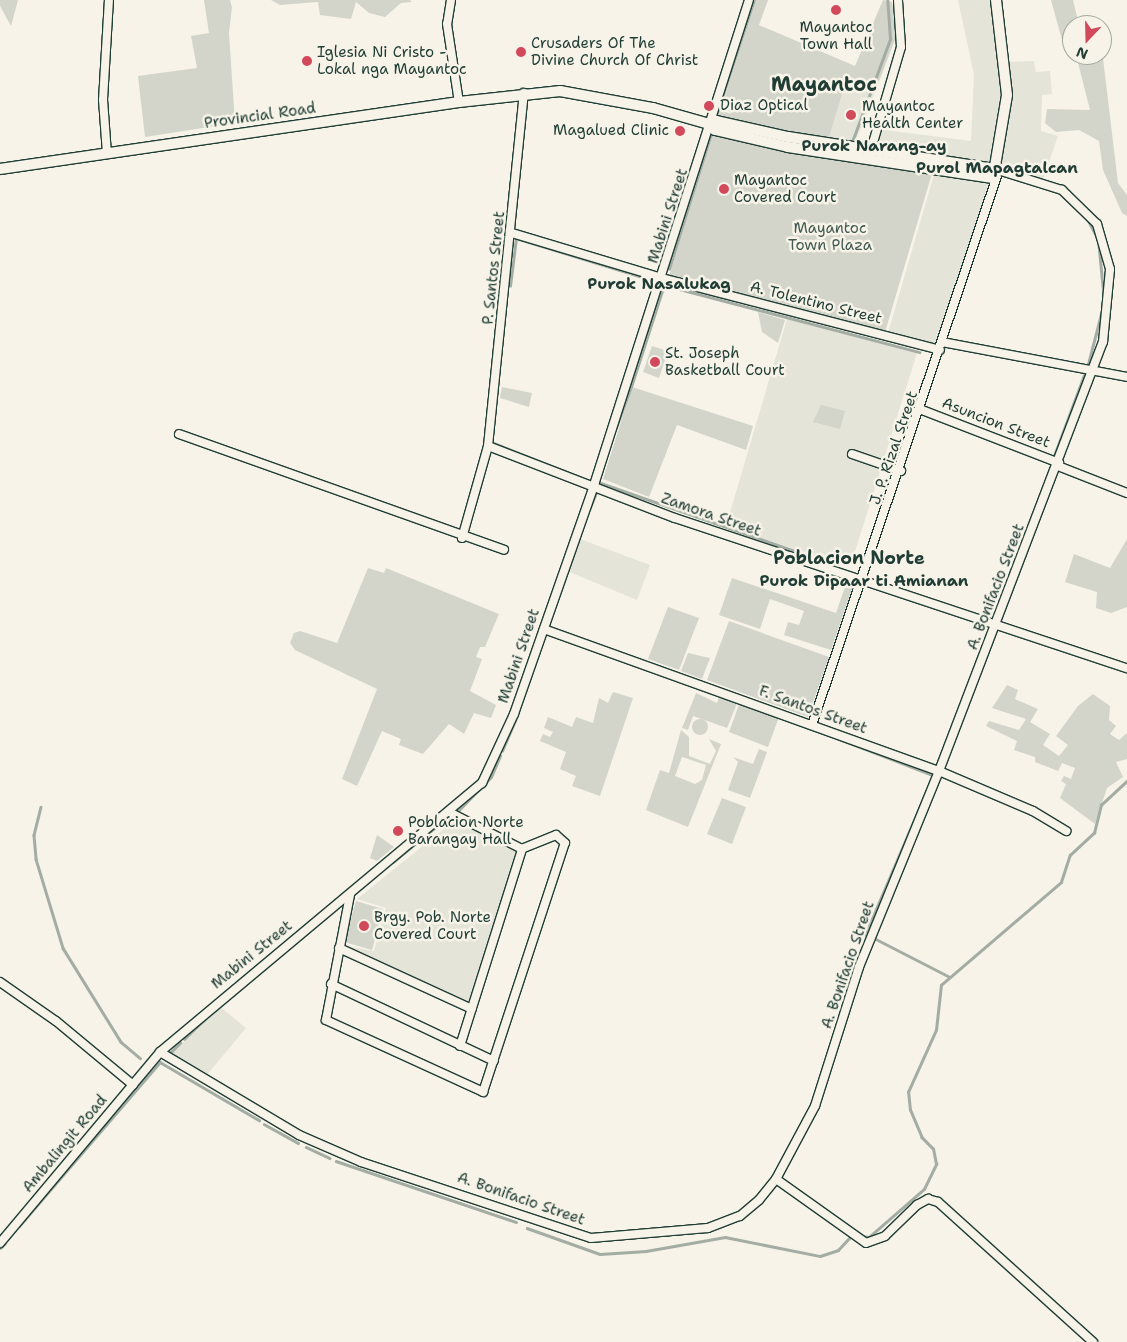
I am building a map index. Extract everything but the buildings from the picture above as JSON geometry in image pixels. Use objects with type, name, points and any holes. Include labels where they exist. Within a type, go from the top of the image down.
[{"type":"main road","points":[[996,0],[1007,88],[998,173]]},
{"type":"main road","name":"Provincial Road","points":[[0,169],[524,93],[589,94],[709,124],[716,121],[785,141],[998,173]]},
{"type":"street","points":[[107,154],[103,100],[109,0]]},
{"type":"street","points":[[451,0],[447,24],[459,102]]},
{"type":"street","name":"Mabini Street","points":[[152,1061],[244,977],[350,895],[470,797],[491,767],[544,629],[594,485],[662,278],[749,0]]},
{"type":"street","points":[[869,155],[901,47],[898,0]]},
{"type":"street","name":"P. Santos Street","points":[[462,538],[488,446],[512,233],[524,93]]},
{"type":"street","name":"J. P. Rizal Street","points":[[812,725],[922,410],[998,173]]},
{"type":"street","name":"A. Bonifacio Street","points":[[160,1052],[299,1135],[361,1162],[591,1238],[679,1232],[726,1223],[759,1200],[776,1179],[815,1106],[858,967],[939,771],[1094,372],[1110,304],[1110,269],[1102,233],[1070,195],[998,173]]},
{"type":"street","name":"A. Tolentino Street","points":[[512,233],[662,278],[941,346],[1127,377]]},
{"type":"street","name":"Asuncion Street","points":[[922,410],[1127,493]]},
{"type":"street","points":[[179,434],[462,538],[504,550]]},
{"type":"street","name":"Zamora Street","points":[[488,446],[594,485],[675,518],[997,622],[1127,668]]},
{"type":"street","points":[[852,454],[901,471]]},
{"type":"street","name":"F. Santos Street","points":[[544,629],[939,771],[1066,830]]},
{"type":"street","points":[[350,895],[325,1015],[329,1022],[473,1091],[483,1092],[565,843],[556,835],[522,849],[451,813]]},
{"type":"street","points":[[460,1046],[522,849]]},
{"type":"street","points":[[339,948],[472,1009]]},
{"type":"street","points":[[0,982],[56,1021],[133,1085]]},
{"type":"street","points":[[331,984],[494,1061]]},
{"type":"street","name":"Ambalingit Road","points":[[0,1243],[152,1061]]},
{"type":"street","points":[[776,1179],[866,1243],[885,1236],[917,1205],[928,1199],[938,1202],[1093,1342]]},
{"type":"shaded area","points":[[958,0],[996,0],[1006,62],[1034,61],[1036,72],[1050,71],[1052,94],[1042,95],[1041,131],[1058,136],[1042,182],[995,169],[870,152],[877,129],[971,141],[974,75]]},
{"type":"shaded area","name":"Mayantoc Health Center","points":[[845,83],[875,92],[855,143],[829,138]]},
{"type":"shaded area","points":[[935,171],[990,180],[938,348],[888,333]]},
{"type":"shaded area","points":[[787,319],[917,353],[853,558],[842,555],[839,564],[726,526]]},
{"type":"shaded area","points":[[580,539],[650,565],[637,600],[567,571]]},
{"type":"shaded area","points":[[456,819],[518,849],[469,1005],[342,945],[374,951],[386,908],[357,899]]},
{"type":"shaded area","points":[[218,1005],[246,1028],[206,1076],[171,1055]]},
{"type":"green space","points":[[0,0],[18,0],[11,26],[0,6]]},
{"type":"green space","points":[[204,0],[230,0],[232,7],[229,33],[235,123],[145,137],[138,76],[197,68],[191,36],[209,33]]},
{"type":"green space","points":[[271,0],[410,0],[412,2],[401,3],[385,17],[369,13],[356,2],[351,19],[320,15],[318,2],[280,5]]},
{"type":"green space","points":[[756,0],[768,0],[759,25],[855,66],[883,0],[892,2],[896,37],[875,92],[845,84],[829,138],[718,118]]},
{"type":"green space","points":[[1051,0],[1073,0],[1077,15],[1062,15],[1062,40]]},
{"type":"green space","points":[[1079,65],[1104,65],[1118,183],[1127,195],[1127,216],[1122,213],[1103,170],[1099,141],[1079,130],[1056,132],[1045,123],[1047,109],[1090,110]]},
{"type":"green space","name":"Mayantoc Town Plaza","points":[[713,133],[933,170],[885,332],[669,276]]},
{"type":"green space","points":[[758,312],[785,320],[778,343],[762,332]]},
{"type":"green space","name":"St. Joseph Basketball Court","points":[[652,346],[668,351],[659,378],[643,372]]},
{"type":"green space","points":[[502,387],[532,393],[529,407],[500,398]]},
{"type":"green space","points":[[632,387],[753,426],[746,450],[677,425],[649,497],[603,479]]},
{"type":"green space","points":[[821,405],[845,411],[840,429],[813,422]]},
{"type":"green space","points":[[1127,539],[1127,607],[1111,613],[1096,608],[1097,592],[1065,582],[1074,554],[1110,568]]},
{"type":"green space","points":[[368,568],[384,573],[386,568],[499,614],[485,647],[480,647],[476,657],[482,659],[470,691],[496,705],[491,718],[474,713],[464,734],[449,724],[423,754],[399,745],[401,739],[382,731],[357,786],[342,779],[377,689],[295,650],[290,643],[294,633],[300,631],[337,643]]},
{"type":"green space","points":[[732,578],[836,613],[846,584],[853,586],[831,650],[784,635],[788,622],[799,625],[804,611],[770,599],[760,629],[719,615]]},
{"type":"green space","points":[[668,607],[699,618],[679,670],[648,659]]},
{"type":"green space","points":[[729,621],[829,657],[808,717],[707,680]]},
{"type":"green space","points":[[688,653],[710,658],[702,679],[681,671]]},
{"type":"green space","points":[[1007,685],[1018,690],[1015,699],[1038,709],[1030,722],[1050,734],[1043,745],[1059,756],[1068,745],[1056,736],[1078,706],[1093,694],[1110,706],[1109,720],[1116,726],[1110,734],[1119,740],[1127,733],[1127,759],[1116,762],[1123,777],[1107,788],[1095,824],[1060,798],[1066,784],[1061,781],[1064,776],[1071,779],[1075,768],[1062,763],[1058,771],[1035,762],[1035,757],[1014,750],[1017,741],[986,726],[989,721],[1019,730],[1026,719],[992,708]]},
{"type":"green space","points":[[613,692],[633,698],[600,796],[572,786],[576,776],[560,769],[566,752],[540,741],[543,734],[550,737],[553,732],[544,728],[548,717],[572,727],[576,717],[593,723],[599,698],[608,703]]},
{"type":"green space","points":[[696,693],[717,703],[720,694],[738,701],[727,728],[693,716],[688,730],[682,728]]},
{"type":"green space","points":[[740,702],[779,717],[768,747],[729,732]]},
{"type":"green space","points":[[697,719],[703,719],[708,724],[706,733],[697,735],[692,730],[692,724]]},
{"type":"green space","points":[[681,730],[689,737],[689,756],[710,764],[716,751],[709,739],[721,744],[688,827],[646,810],[660,770],[669,773]],"holes":[[[682,757],[706,765],[702,780],[695,784],[675,776]]]},
{"type":"green space","points":[[759,749],[767,752],[750,798],[728,790],[738,762],[733,757],[753,764]]},
{"type":"green space","points":[[722,798],[746,807],[732,844],[707,834]]},
{"type":"green space","points":[[377,835],[394,847],[377,861],[370,858]]},
{"type":"green space","name":"Brgy. Pob. Norte Covered Court","points":[[356,901],[383,909],[372,950],[344,942]]},
{"type":"waterway","points":[[716,116],[754,0]]},
{"type":"waterway","points":[[852,142],[890,39],[887,0]]},
{"type":"waterway","points":[[669,269],[711,133]]},
{"type":"waterway","points":[[1088,220],[1097,237]]},
{"type":"waterway","points":[[510,286],[516,238],[642,277]]},
{"type":"waterway","points":[[1099,245],[1104,296]]},
{"type":"waterway","points":[[631,387],[664,285],[919,352]]},
{"type":"waterway","points":[[1087,368],[1103,306]]},
{"type":"waterway","points":[[1054,456],[1084,375]]},
{"type":"waterway","points":[[616,428],[630,389]]},
{"type":"waterway","points":[[491,442],[580,477]]},
{"type":"waterway","points":[[598,482],[829,563]]},
{"type":"waterway","points":[[589,510],[596,493]]},
{"type":"waterway","points":[[941,756],[989,629]]},
{"type":"waterway","points":[[502,751],[515,720]]},
{"type":"waterway","points":[[837,738],[933,775]]},
{"type":"waterway","points":[[456,813],[491,777],[500,756]]},
{"type":"waterway","points":[[865,935],[931,780]]},
{"type":"waterway","points":[[861,1236],[869,1237],[924,1189],[936,1164],[933,1149],[922,1138],[910,1110],[908,1092],[936,1030],[941,985],[1061,882],[1070,855],[1094,833],[1101,805],[1127,781]]},
{"type":"waterway","points":[[41,807],[34,835],[36,859],[63,948],[121,1042],[140,1058]]},
{"type":"waterway","points":[[442,823],[452,816]]},
{"type":"waterway","points":[[393,862],[438,825]]},
{"type":"waterway","points":[[876,939],[948,976]]},
{"type":"waterway","points":[[184,1039],[205,1019]]},
{"type":"waterway","points":[[168,1055],[180,1043]]},
{"type":"waterway","points":[[19,1226],[160,1062],[259,1120]]},
{"type":"waterway","points":[[264,1124],[298,1143]]},
{"type":"waterway","points":[[306,1147],[330,1158]]},
{"type":"waterway","points":[[336,1161],[516,1222]]},
{"type":"waterway","points":[[527,1228],[600,1254],[646,1251],[725,1237],[820,1256],[838,1250],[850,1237]]},
{"type":"waterway","points":[[0,1248],[4,1244]]},
{"type":"place","name":"Mayantoc Town Hall","points":[[836,10]]},
{"type":"place","name":"Crusaders Of The Divine Church Of Christ","points":[[521,52]]},
{"type":"place","name":"Iglesia Ni Cristo - Lokal nga Mayantoc","points":[[307,61]]},
{"type":"place","name":"Diaz Optical","points":[[709,106]]},
{"type":"place","name":"Mayantoc Health Center","points":[[851,115]]},
{"type":"place","name":"Magalued Clinic","points":[[680,131]]},
{"type":"place","name":"Mayantoc Covered Court","points":[[724,189]]},
{"type":"place","name":"St. Joseph Basketball Court","points":[[655,362]]},
{"type":"place","name":"Poblacion Norte Barangay Hall","points":[[398,831]]},
{"type":"place","name":"Brgy. Pob. Norte Covered Court","points":[[364,926]]},
{"type":"district","name":"Mayantoc","points":[[824,84]]},
{"type":"district","name":"Purok Narang-ay","points":[[874,146]]},
{"type":"district","name":"Purol Mapagtalcan","points":[[997,168]]},
{"type":"district","name":"Purok Nasalukag","points":[[659,284]]},
{"type":"district","name":"Poblacion Norte","points":[[849,558]]},
{"type":"district","name":"Purok Dipaar ti Amianan","points":[[864,581]]}]
